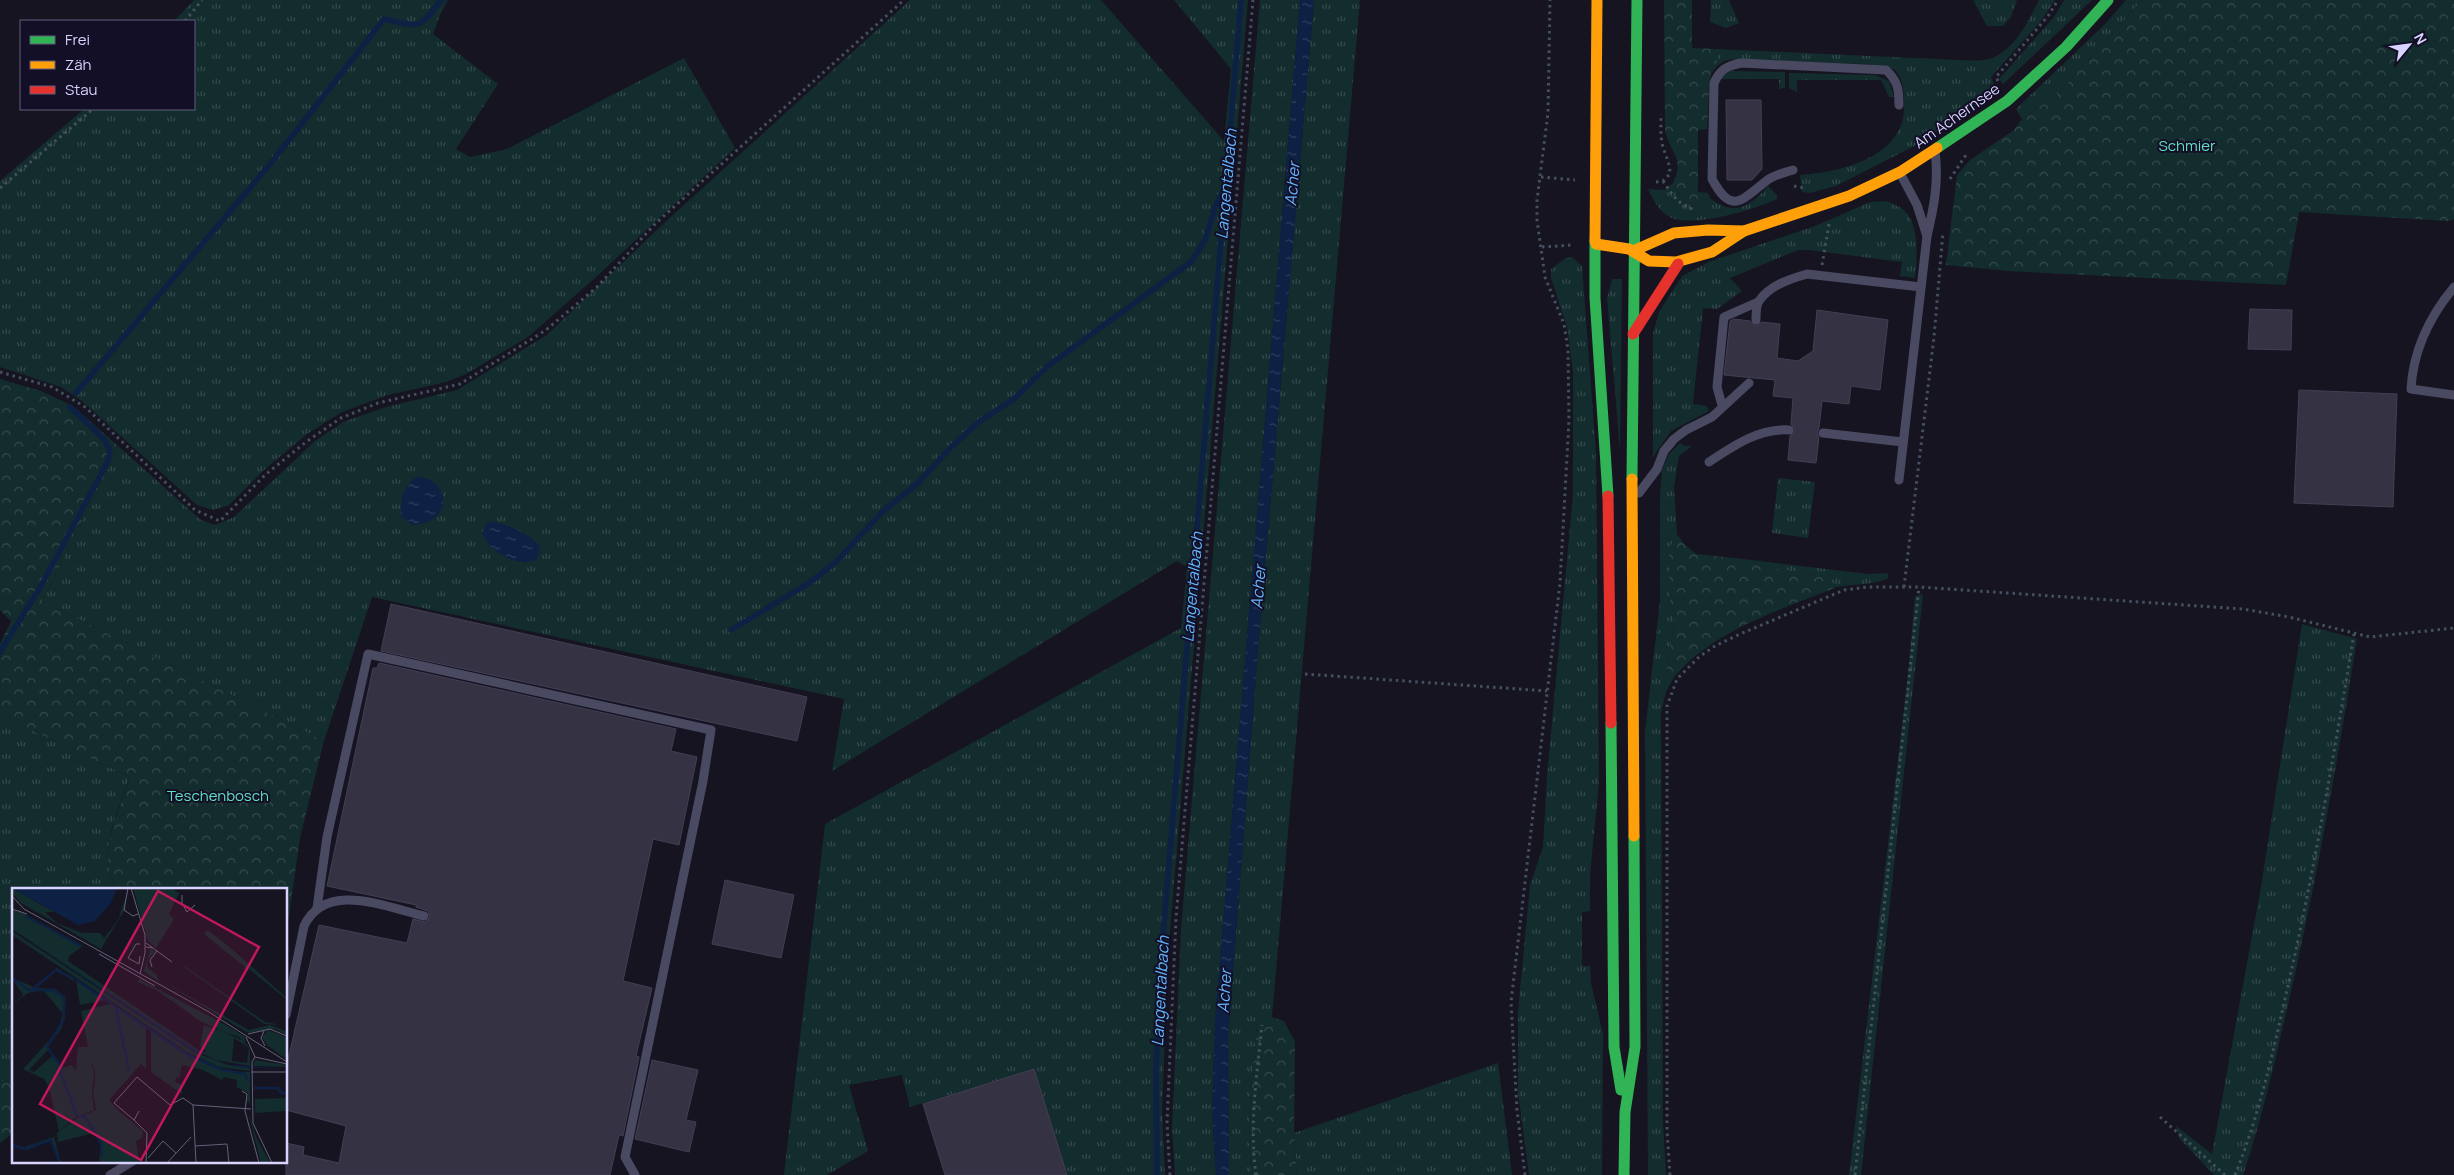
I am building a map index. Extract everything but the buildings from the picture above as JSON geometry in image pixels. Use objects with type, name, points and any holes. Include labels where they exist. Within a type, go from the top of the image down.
[{"type":"main road","points":[[1597,0],[1596,317],[1606,449],[1608,521],[1614,1047],[1624,1112],[1624,1175]]},
{"type":"main road","points":[[1624,1112],[1635,1047],[1632,504],[1633,251],[1637,0]]},
{"type":"main road","name":"Am Achernsee","points":[[1744,231],[1849,196],[1900,172],[1934,151],[2007,101],[2066,47],[2108,0]]},
{"type":"main road","points":[[1633,251],[1674,233],[1708,230],[1744,231]]},
{"type":"main road","points":[[1596,244],[1633,251],[1647,261],[1678,264],[1693,261],[1728,245],[1744,231]]},
{"type":"main road","points":[[1633,334],[1678,264]]},
{"type":"lane","points":[[1793,170],[1766,181],[1752,195],[1737,202],[1728,200],[1719,191],[1712,179],[1714,83],[1719,72],[1728,66],[1741,63],[1886,70],[1895,78],[1899,89],[1899,105]]},
{"type":"lane","points":[[1899,480],[1927,236],[1933,211],[1938,174],[1934,151]]},
{"type":"lane","points":[[1900,172],[1917,205],[1927,236]]},
{"type":"lane","points":[[1722,405],[1717,387],[1724,317],[1758,302],[1770,289],[1790,279],[1807,274],[1921,287]]},
{"type":"lane","points":[[2454,286],[2443,300],[2427,328],[2412,366],[2410,389],[2454,395]]},
{"type":"lane","points":[[1756,320],[1758,302]]},
{"type":"lane","points":[[1632,504],[1657,469],[1664,451],[1674,440],[1686,430],[1712,417],[1722,405],[1748,383]]},
{"type":"lane","points":[[1709,462],[1740,441],[1776,429],[1789,430]]},
{"type":"lane","points":[[1823,433],[1903,442]]},
{"type":"lane","points":[[317,908],[327,836],[368,654],[711,730],[704,781],[625,1157],[635,1175]]},
{"type":"lane","points":[[288,1005],[304,926],[310,914],[317,908],[333,900],[351,899],[424,916]]},
{"type":"lane","points":[[110,1175],[131,1162]]},
{"type":"path","points":[[186,20],[202,0]]},
{"type":"path","points":[[0,372],[52,387],[85,407],[195,510],[220,521],[264,475],[306,442],[341,418],[378,403],[460,384],[546,330],[597,287],[656,223],[904,0]]},
{"type":"path","points":[[1170,1175],[1167,1123],[1176,918],[1253,0]]},
{"type":"path","points":[[1525,1175],[1517,1110],[1511,1002],[1560,583],[1569,420],[1568,350],[1564,324],[1545,277],[1537,220],[1537,200],[1545,152],[1548,113],[1550,0]]},
{"type":"path","points":[[0,188],[92,110]]},
{"type":"path","points":[[1948,182],[1968,153]]},
{"type":"path","points":[[1663,181],[1674,198],[1686,207],[1695,210]]},
{"type":"path","points":[[1904,587],[1934,337],[1944,230]]},
{"type":"path","points":[[1542,247],[1596,244]]},
{"type":"path","points":[[1670,1175],[1667,1130],[1667,706],[1677,680],[1699,657],[1716,646],[1771,620],[1844,590],[1868,587],[1919,587],[2243,609],[2289,617],[2370,637],[2454,628]]},
{"type":"path","points":[[1855,1175],[1919,587]]},
{"type":"path","points":[[2234,1175],[2259,1103],[2306,907],[2354,634]]},
{"type":"path","points":[[1305,674],[1547,691]]},
{"type":"path","points":[[1256,1175],[1254,1161],[1256,1082],[1262,1025]]},
{"type":"path","points":[[2160,1117],[2225,1175]]},
{"type":"green space","points":[[194,0],[448,0],[433,34],[498,84],[456,149],[470,157],[507,149],[684,58],[735,148],[596,277],[528,337],[466,374],[446,382],[388,395],[342,412],[307,434],[264,470],[229,505],[213,510],[197,505],[82,401],[61,387],[0,367],[0,181],[83,110],[195,110],[195,20],[175,20]]},
{"type":"green space","points":[[910,0],[1101,0],[1224,141],[1231,69],[1174,0],[1248,0],[1168,955],[1162,1112],[1165,1175],[1067,1175],[1034,1069],[910,1107],[902,1075],[849,1085],[868,1151],[827,1175],[784,1175],[825,824],[1181,628],[1187,567],[1177,561],[832,771],[844,699],[372,597],[324,741],[42,601],[114,457],[117,445],[201,520],[215,525],[234,517],[315,441],[343,422],[386,407],[457,390],[547,335],[663,224]]},
{"type":"green space","points":[[1260,0],[1300,0],[1215,1021],[1212,1111],[1216,1175],[1175,1175],[1172,1128],[1181,929]]},
{"type":"green space","points":[[1314,0],[1360,0],[1272,1017],[1257,1023],[1249,1118],[1252,1175],[1229,1175],[1228,1037],[1259,636]]},
{"type":"green space","points":[[1664,0],[1692,0],[1692,48],[1717,49],[1717,66],[1711,74],[1709,89],[1707,129],[1698,130],[1698,192],[1708,193],[1710,198],[1694,207],[1681,199],[1673,183],[1678,167],[1665,129]]},
{"type":"green space","points":[[1711,0],[1729,0],[1739,23],[1726,28],[1710,22]]},
{"type":"green space","points":[[1973,0],[2017,0],[2011,17],[2003,26],[1987,26]]},
{"type":"green space","points":[[2039,0],[2055,0],[2041,21],[1991,77],[1998,92],[1922,142],[1836,186],[1810,193],[1802,192],[1800,175],[1834,170],[1851,165],[1868,158],[1894,138],[1902,123],[1904,106],[1904,91],[1898,74],[1895,70],[1885,66],[1863,64],[1733,59],[1724,61],[1717,66],[1717,49],[1956,60],[1988,59],[2008,48],[2026,25]]},
{"type":"green space","points":[[2064,0],[2092,0],[2003,84],[1999,79],[2054,17]]},
{"type":"green space","points":[[2126,0],[2142,0],[2058,94],[2022,119],[2016,109],[2106,23]]},
{"type":"green space","name":"Schmier","points":[[2142,0],[2454,0],[2454,219],[2448,221],[2299,212],[2286,285],[2009,271],[1946,265],[1957,175],[1970,160],[2014,130],[2022,119],[2058,94]]},
{"type":"green space","points":[[1731,71],[1785,72],[1785,88],[1779,89],[1779,79],[1719,79]]},
{"type":"green space","points":[[1789,73],[1875,75],[1889,81],[1894,97],[1889,97],[1881,80],[1797,80],[1797,92],[1789,88]]},
{"type":"green space","points":[[1673,183],[1681,199],[1694,207],[1710,198],[1727,207],[1741,207],[1755,199],[1768,186],[1777,195],[1777,199],[1725,216],[1710,219],[1683,220],[1672,218],[1660,210],[1648,189],[1664,190]]},
{"type":"green space","points":[[1886,201],[1904,211],[1912,223],[1916,246],[1915,278],[1900,276],[1902,262],[1798,250],[1730,278],[1742,291],[1717,309],[1703,308],[1693,404],[1707,406],[1709,411],[1671,431],[1653,457],[1653,333],[1659,312],[1682,276],[1711,261],[1815,226],[1870,202]]},
{"type":"green space","points":[[1572,257],[1582,266],[1596,453],[1599,782],[1590,875],[1590,911],[1582,912],[1582,966],[1590,966],[1591,983],[1603,1034],[1602,1175],[1529,1175],[1518,1092],[1518,1011],[1530,885],[1543,847],[1547,777],[1573,494],[1573,372],[1567,327],[1551,278],[1551,269],[1566,258]]},
{"type":"green space","points":[[1612,279],[1622,279],[1620,450],[1607,298]]},
{"type":"green space","name":"Teschenbosch","points":[[0,379],[41,391],[73,406],[117,445],[114,457],[42,601],[324,741],[300,838],[288,922],[288,888],[117,888],[111,876],[108,862],[109,847],[115,819],[130,777],[0,715],[0,644],[11,621],[0,610]]},
{"type":"green space","points":[[1680,443],[1685,446],[1692,446],[1679,456],[1674,487],[1677,534],[1669,549],[1669,598],[1675,615],[1667,675],[1674,677],[1666,692],[1661,712],[1663,1122],[1666,1175],[1648,1175],[1645,732],[1660,601],[1660,496],[1662,470],[1669,454]]},
{"type":"green space","points":[[1778,478],[1815,482],[1808,538],[1772,533]]},
{"type":"green space","points":[[1677,534],[1684,544],[1696,554],[1752,560],[1758,565],[1828,578],[1837,587],[1772,613],[1729,633],[1690,660],[1674,677],[1667,676],[1675,615],[1669,598],[1669,549]]},
{"type":"green space","points":[[1752,560],[1868,574],[1888,573],[1888,578],[1871,583],[1837,587],[1828,578],[1758,565]]},
{"type":"green space","points":[[1923,594],[1861,1175],[1849,1175],[1908,674],[1915,596]]},
{"type":"green space","points":[[2302,624],[2357,639],[2318,863],[2290,996],[2263,1108],[2243,1175],[2214,1175],[2179,1138],[2176,1126],[2212,1154],[2261,887]]},
{"type":"green space","points":[[0,715],[130,777],[115,818],[108,848],[108,862],[111,876],[117,888],[12,888],[12,1073],[0,1083]]},
{"type":"green space","points":[[1272,1017],[1284,1021],[1295,1042],[1294,1133],[1297,1175],[1252,1175],[1249,1118],[1257,1022]]},
{"type":"green space","points":[[1498,1063],[1512,1175],[1297,1175],[1294,1133]]},
{"type":"green space","points":[[12,1073],[12,1134],[0,1143],[0,1083]]},
{"type":"water","name":"Acher","points":[[1300,0],[1314,0],[1259,636],[1228,1037],[1229,1175],[1216,1175],[1212,1111],[1215,1021]]},
{"type":"water","points":[[416,477],[427,479],[436,484],[441,491],[443,500],[442,509],[436,517],[426,522],[412,525],[401,516],[401,504],[405,490]]},
{"type":"water","points":[[493,522],[513,528],[534,540],[540,549],[537,559],[521,562],[505,557],[497,552],[482,533],[487,523]]},
{"type":"waterway","points":[[76,393],[271,163],[384,19],[405,24],[417,24],[428,17],[441,0]]},
{"type":"waterway","name":"Langentalbach","points":[[1157,1175],[1156,1068],[1164,923],[1241,0]]},
{"type":"waterway","points":[[731,630],[809,583],[837,561],[882,512],[918,483],[952,446],[980,421],[1014,399],[1049,365],[1191,262],[1205,240],[1215,208],[1225,186]]},
{"type":"waterway","points":[[0,652],[41,586],[108,461],[110,450],[104,439],[70,407]]},
{"type":"traffic: fast","points":[[1632,479],[1637,0]]},
{"type":"traffic: fast","points":[[1937,148],[2007,101],[2066,47],[2108,0]]},
{"type":"traffic: fast","points":[[1595,241],[1595,298],[1608,496]]},
{"type":"traffic: fast","points":[[1611,723],[1614,1047],[1621,1090]]},
{"type":"traffic: fast","points":[[1624,1175],[1625,1112],[1635,1047],[1634,836]]},
{"type":"traffic: slow","points":[[1595,241],[1597,0]]},
{"type":"traffic: slow","points":[[1633,251],[1674,233],[1708,230],[1744,231],[1849,196],[1900,172],[1937,148]]},
{"type":"traffic: slow","points":[[1596,244],[1629,249],[1649,261],[1676,262],[1712,252],[1744,231]]},
{"type":"traffic: slow","points":[[1632,479],[1634,836]]},
{"type":"traffic: jam","points":[[1633,334],[1678,264]]},
{"type":"traffic: jam","points":[[1608,496],[1611,723]]}]
